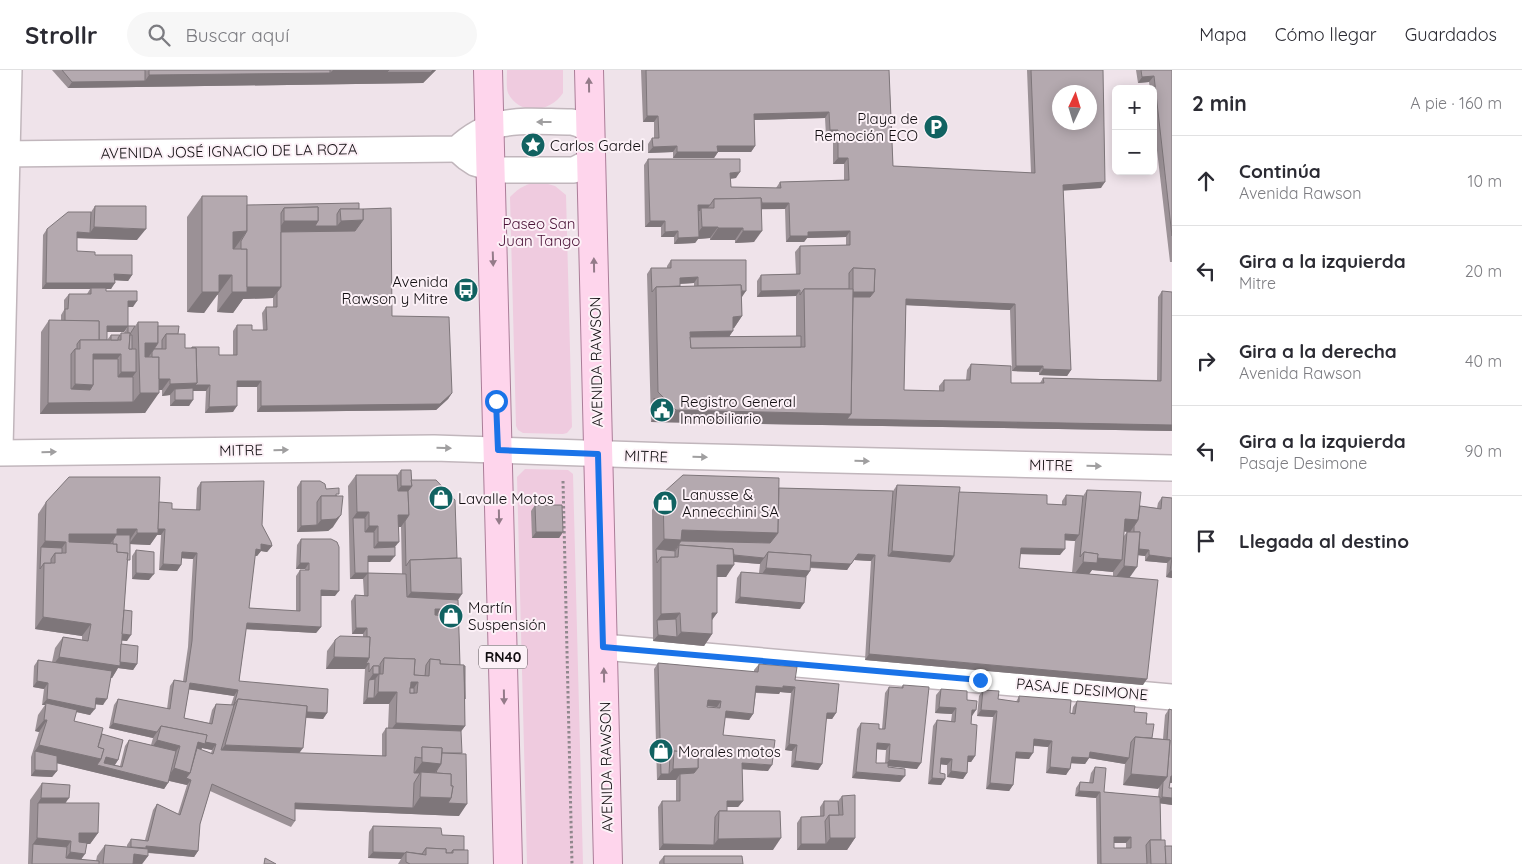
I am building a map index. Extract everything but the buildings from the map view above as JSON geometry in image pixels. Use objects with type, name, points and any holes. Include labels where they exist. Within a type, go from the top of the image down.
[{"type":"main road","name":"RN40","points":[[488,70],[508,864]]},
{"type":"main road","name":"AVENIDA RAWSON","points":[[589,70],[608,864]]},
{"type":"street","points":[[0,448],[4,154],[9,70]]},
{"type":"street","points":[[590,130],[572,122],[504,122],[478,131],[458,149],[475,163],[498,170],[574,170],[591,161]]},
{"type":"street","name":"AVENIDA JOSÉ IGNACIO DE LA ROZA","points":[[4,154],[458,149]]},
{"type":"street","name":"MITRE","points":[[0,453],[434,448],[598,454],[1172,468]]},
{"type":"street","name":"PASAJE DESIMONE","points":[[603,647],[1172,697]]},
{"type":"path","points":[[562,452],[572,864]]},
{"type":"green space","points":[[507,70],[563,70],[563,93],[558,99],[543,108],[528,109],[520,106],[513,101],[508,93]]},
{"type":"green space","name":"Paseo San Juan Tango","points":[[541,182],[555,186],[566,195],[572,427],[567,433],[563,434],[523,433],[516,426],[510,197],[524,186]]},
{"type":"green space","points":[[525,469],[568,470],[573,474],[583,864],[527,864],[517,477]]},
{"type":"place","name":"Playa de Remoción ECO","points":[[936,127]]},
{"type":"place","name":"Carlos Gardel","points":[[533,145]]},
{"type":"place","name":"Avenida Rawson y Mitre","points":[[466,290]]},
{"type":"place","name":"Registro General Inmobiliario","points":[[662,410]]},
{"type":"place","name":"Lavalle Motos","points":[[441,498]]},
{"type":"place","name":"Lanusse & Annecchini SA","points":[[665,503]]},
{"type":"place","name":"Martín Suspensión","points":[[451,616]]},
{"type":"place","name":"Morales motos","points":[[661,751]]},
{"type":"route","points":[[496,401],[498,450],[598,454],[603,647],[980,680]]}]
